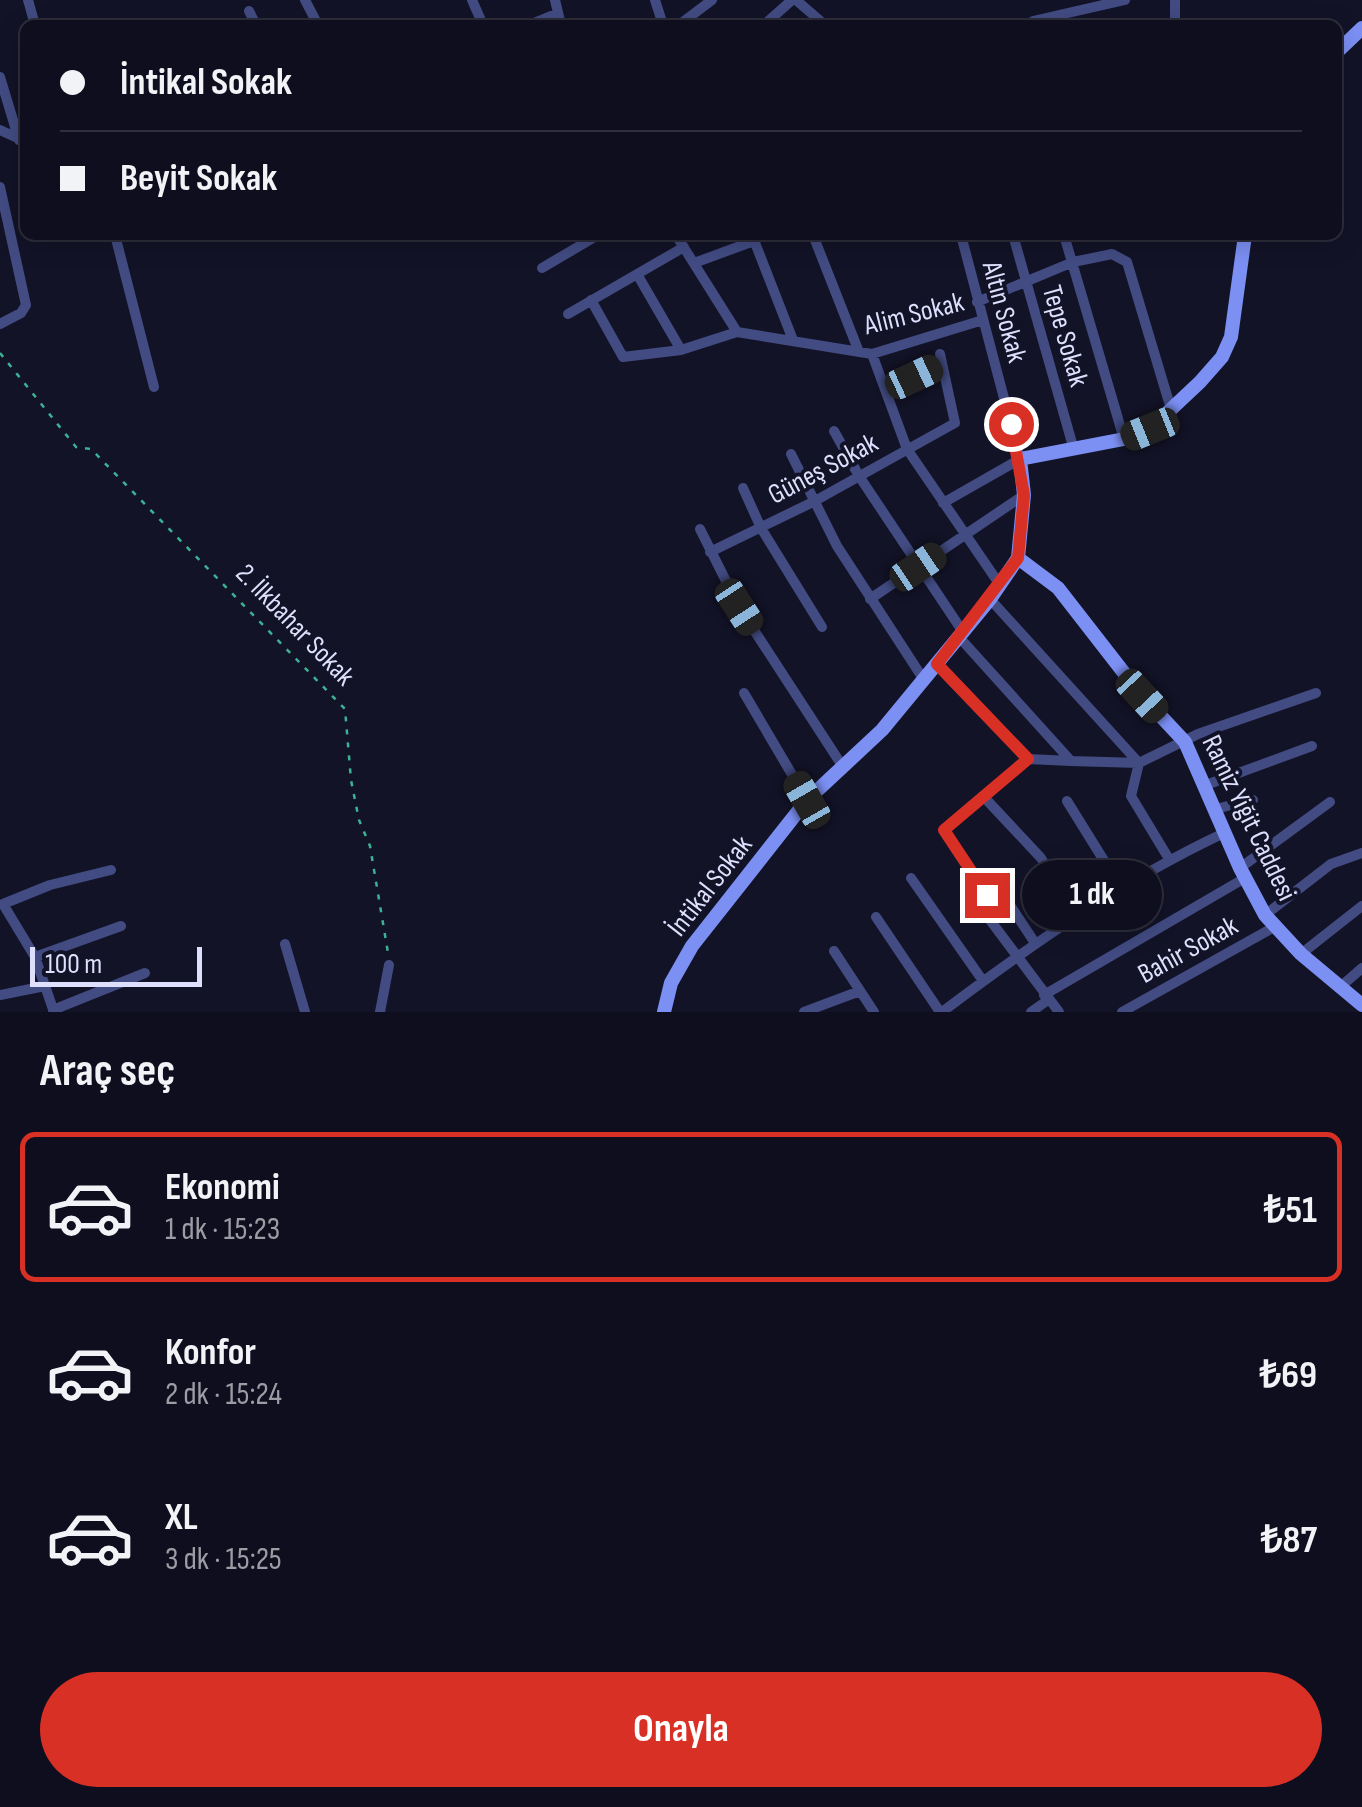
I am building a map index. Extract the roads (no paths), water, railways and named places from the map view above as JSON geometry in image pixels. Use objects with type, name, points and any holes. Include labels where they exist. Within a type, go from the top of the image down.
[{"type":"street","points":[[555,0],[560,19]]},
{"type":"street","points":[[686,20],[712,0]]},
{"type":"street","points":[[770,20],[794,0],[820,20]]},
{"type":"street","points":[[1033,20],[1125,0]]},
{"type":"street","points":[[249,11],[254,20]]},
{"type":"street","points":[[1342,46],[1362,28]]},
{"type":"street","points":[[0,77],[20,134]]},
{"type":"street","points":[[0,187],[26,305],[0,324]]},
{"type":"street","points":[[116,240],[154,388]]},
{"type":"street","points":[[542,268],[590,240]]},
{"type":"street","points":[[679,240],[737,332]]},
{"type":"street","points":[[694,263],[748,240]]},
{"type":"street","points":[[754,240],[793,340]]},
{"type":"street","points":[[815,240],[859,352]]},
{"type":"street","name":"Altın Sokak","points":[[961,240],[1020,459]]},
{"type":"street","name":"Tepe Sokak","points":[[1014,240],[1074,450]]},
{"type":"street","points":[[1066,240],[1124,440]]},
{"type":"street","points":[[943,503],[1020,459],[1124,440],[1150,429],[1222,358],[1231,337],[1244,240]]},
{"type":"street","points":[[568,314],[684,247]]},
{"type":"street","points":[[977,302],[1073,262],[1112,254],[1127,262],[1170,409]]},
{"type":"street","points":[[637,274],[681,350]]},
{"type":"street","name":"Alim Sokak","points":[[591,300],[624,357],[681,350],[737,332],[872,354],[983,320]]},
{"type":"street","points":[[872,354],[907,449],[1000,586]]},
{"type":"street","name":"Güneş Sokak","points":[[710,552],[813,502],[955,424],[941,359],[886,390]]},
{"type":"street","points":[[834,431],[961,635],[1071,761]]},
{"type":"street","points":[[791,454],[813,502],[870,599],[924,680]]},
{"type":"street","name":"İntikal Sokak","points":[[664,1012],[671,983],[692,946],[807,800],[882,730],[1000,586],[1018,558],[1024,495],[1020,459]]},
{"type":"street","points":[[744,488],[761,528],[822,627]]},
{"type":"street","points":[[870,599],[1024,495]]},
{"type":"street","points":[[700,529],[739,607],[844,767]]},
{"type":"street","name":"Ramiz Yiğit Caddesi","points":[[1018,558],[1058,588],[1142,696],[1185,742],[1242,873],[1270,920],[1301,954],[1362,1005]]},
{"type":"street","points":[[990,599],[1139,763]]},
{"type":"street","points":[[937,664],[1028,759]]},
{"type":"street","points":[[1059,1012],[990,920],[987,895],[944,830],[1028,759],[1139,763],[1316,692]]},
{"type":"street","points":[[744,693],[807,800]]},
{"type":"street","points":[[1206,785],[1312,746]]},
{"type":"street","points":[[1139,763],[1131,796],[1169,858]]},
{"type":"street","points":[[983,796],[1041,858],[1076,915]]},
{"type":"street","points":[[1215,809],[1253,800]]},
{"type":"street","points":[[1067,801],[1121,888]]},
{"type":"street","points":[[1031,1012],[1046,998],[1242,873],[1330,802]]},
{"type":"street","points":[[876,918],[941,1012],[1076,915],[1169,858],[1224,833]]},
{"type":"street","name":"Bahir Sokak","points":[[1122,1012],[1270,920],[1331,864],[1362,853]]},
{"type":"street","points":[[111,870],[50,885],[3,904],[34,957],[53,1011],[145,973]]},
{"type":"street","points":[[911,878],[983,981]]},
{"type":"street","points":[[987,895],[1004,896],[1035,943]]},
{"type":"street","points":[[1301,954],[1362,906]]},
{"type":"street","points":[[34,957],[121,926]]},
{"type":"street","points":[[286,944],[305,1012]]},
{"type":"street","points":[[834,951],[874,1012]]},
{"type":"street","points":[[380,1012],[390,965]]},
{"type":"street","points":[[1339,988],[1362,968]]},
{"type":"street","points":[[0,995],[45,986]]},
{"type":"street","points":[[804,1012],[860,990]]}]
